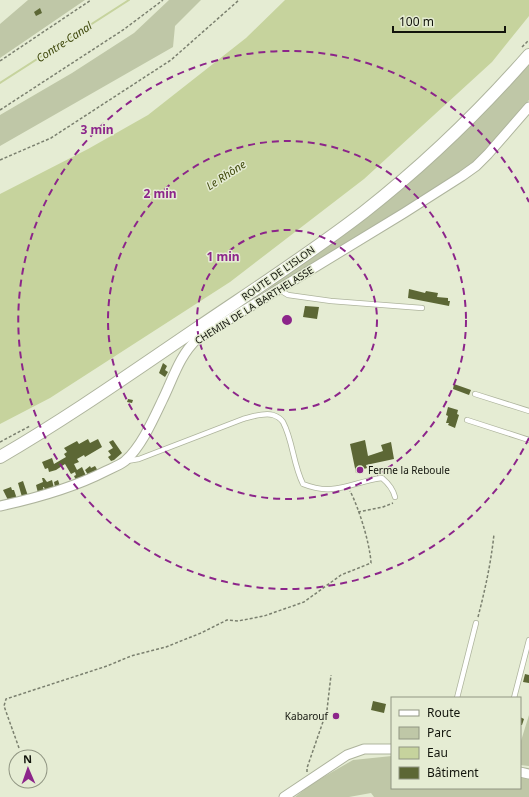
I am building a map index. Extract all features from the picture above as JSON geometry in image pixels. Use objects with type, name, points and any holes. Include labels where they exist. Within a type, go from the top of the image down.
[{"type":"street","name":"ROUTE DE L'ISLON","points":[[0,456],[80,407],[305,254],[364,212],[395,187],[452,136],[504,83],[524,53]]},
{"type":"street","name":"CHEMIN DE LA BARTHELASSE","points":[[0,506],[75,485],[125,461],[143,438],[178,364],[189,346],[197,339],[462,176],[476,166],[488,154],[529,107]]},
{"type":"street","points":[[284,797],[347,755],[364,749],[391,749]]},
{"type":"lane","points":[[278,290],[288,295],[331,301],[422,308]]},
{"type":"lane","points":[[475,394],[529,411]]},
{"type":"lane","points":[[125,461],[139,459],[243,419],[260,415],[273,415],[282,420],[298,474],[303,484],[314,488],[330,490],[382,478],[388,483],[395,497]]},
{"type":"lane","points":[[467,420],[529,440]]},
{"type":"lane","points":[[457,697],[476,623]]},
{"type":"lane","points":[[514,697],[529,640]]},
{"type":"path","points":[[0,61],[92,0]]},
{"type":"path","points":[[0,110],[123,30],[163,0]]},
{"type":"path","points":[[0,160],[51,138],[171,60],[239,0]]},
{"type":"path","points":[[524,53],[529,40]]},
{"type":"path","points":[[0,442],[32,426]]},
{"type":"path","points":[[19,748],[4,706],[6,699],[108,666],[131,656],[166,647],[201,633],[227,620],[238,621],[264,616],[304,602],[341,575],[371,563],[370,553],[358,512],[347,486]]},
{"type":"path","points":[[358,512],[392,504],[395,497]]},
{"type":"path","points":[[476,623],[488,582],[492,560],[494,534]]},
{"type":"path","points":[[307,782],[307,768],[328,710],[331,675]]},
{"type":"green space","points":[[28,0],[85,0],[0,58],[0,24]]},
{"type":"green space","points":[[169,0],[201,0],[175,26],[173,47],[0,146],[0,115],[72,73],[134,33]]},
{"type":"green space","points":[[529,64],[529,100],[473,166],[281,284],[268,289],[277,280],[402,189],[502,94]]},
{"type":"green space","points":[[529,715],[529,766],[521,765],[521,741]]},
{"type":"green space","points":[[391,756],[391,789],[521,789],[521,777],[529,778],[529,797],[374,797],[371,793],[349,797],[295,797],[313,783],[353,760]]},
{"type":"water","name":"Le Rhône","points":[[285,0],[529,0],[529,16],[492,62],[364,179],[230,282],[50,398],[0,424],[0,194],[88,149],[148,115],[246,38]]},
{"type":"building","points":[[40,8],[42,13],[36,16],[34,12]]},
{"type":"building","points":[[409,289],[425,293],[426,291],[438,293],[437,297],[448,298],[448,301],[450,301],[449,306],[408,298]]},
{"type":"building","points":[[305,306],[319,307],[317,319],[303,317]]},
{"type":"building","points":[[163,363],[167,366],[165,370],[168,372],[165,377],[159,373]]},
{"type":"building","points":[[454,384],[471,390],[469,395],[453,389]]},
{"type":"building","points":[[128,399],[133,400],[132,403],[127,402]]},
{"type":"building","points":[[448,407],[458,410],[457,414],[459,415],[455,428],[448,425],[449,423],[446,423]]},
{"type":"building","points":[[88,439],[90,443],[98,439],[102,447],[85,457],[84,455],[77,459],[79,462],[74,464],[77,470],[82,467],[86,476],[76,480],[74,476],[76,475],[75,472],[71,474],[65,464],[56,470],[49,472],[48,468],[45,469],[42,462],[52,458],[54,464],[66,457],[64,454],[67,452],[64,448],[77,441],[79,444]]},
{"type":"building","points":[[113,440],[122,453],[111,461],[108,457],[111,455],[108,451],[113,448],[109,442]]},
{"type":"building","points":[[365,440],[368,456],[383,451],[381,445],[391,442],[394,459],[366,465],[367,468],[364,469],[364,471],[356,473],[350,444]]},
{"type":"building","points":[[90,466],[91,468],[95,466],[98,471],[88,475],[85,470]]},
{"type":"building","points":[[42,478],[44,478],[47,482],[52,480],[54,488],[45,490],[43,487],[44,491],[38,493],[36,485],[43,482]]},
{"type":"building","points":[[58,480],[60,486],[55,487],[54,482]]},
{"type":"building","points":[[23,481],[28,496],[22,497],[18,483]]},
{"type":"building","points":[[11,487],[12,490],[14,490],[17,499],[8,500],[3,490]]},
{"type":"building","points":[[525,674],[529,675],[529,683],[523,682]]},
{"type":"building","points":[[373,701],[386,704],[384,713],[371,710]]},
{"type":"building","points":[[521,718],[524,719],[521,725]]},
{"type":"waterway","name":"Contre-Canal","points":[[0,83],[129,0]]},
{"type":"place","name":"Ferme la Reboule","points":[[360,470]]},
{"type":"place","name":"Kabarouf","points":[[336,716]]}]
